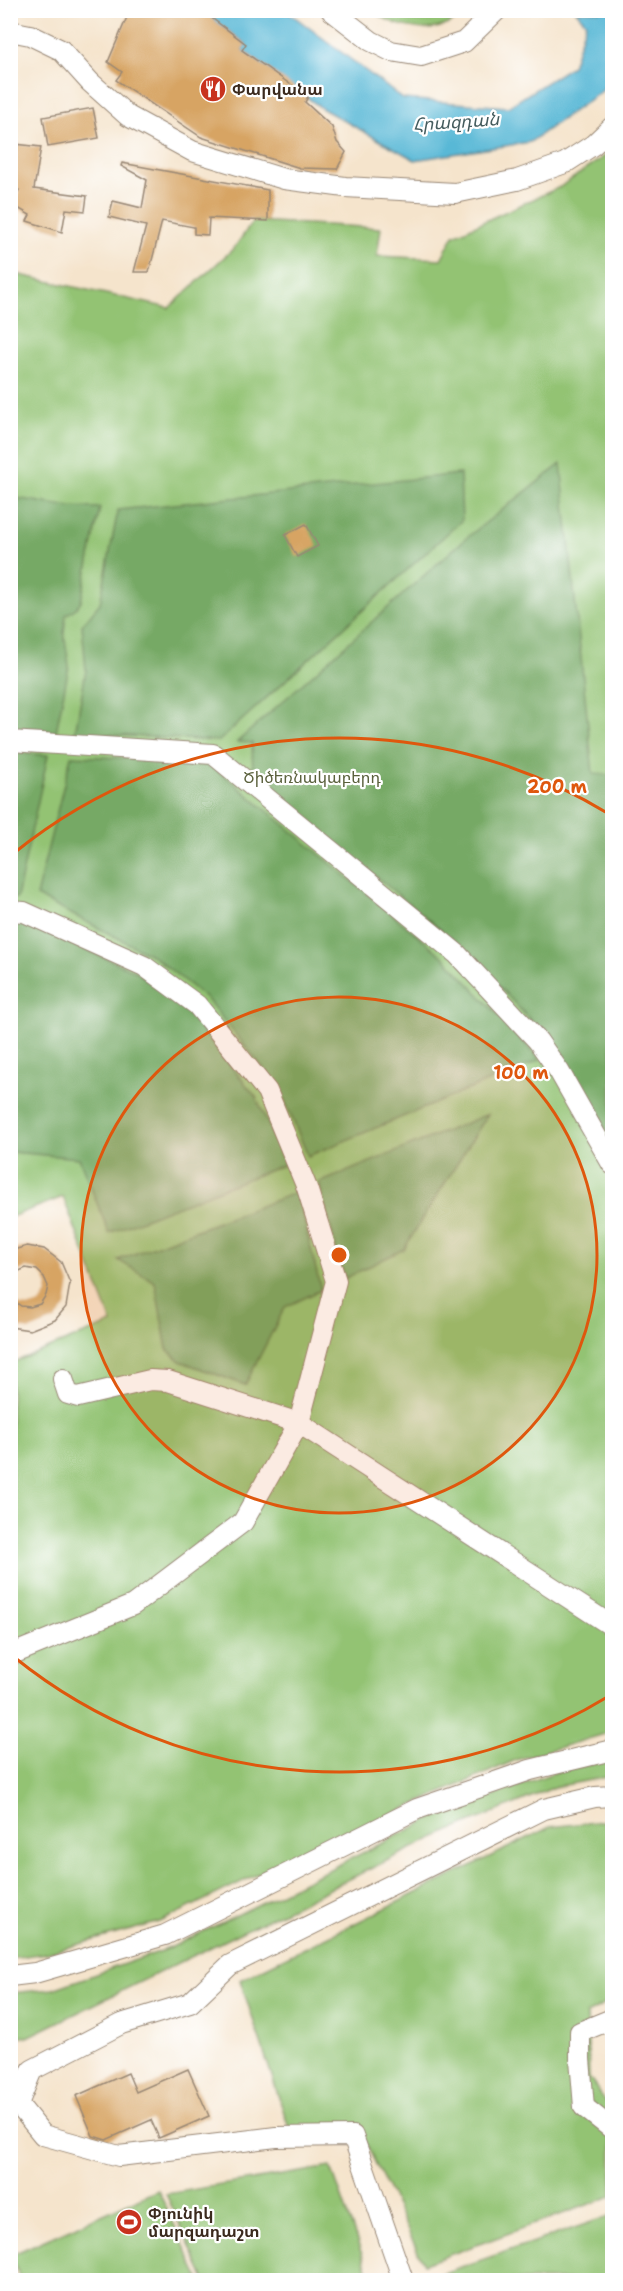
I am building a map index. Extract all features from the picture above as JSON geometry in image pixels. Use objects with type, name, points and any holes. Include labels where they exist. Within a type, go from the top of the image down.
[{"type":"street","points":[[331,10],[371,41],[392,51],[421,56],[464,42],[497,10]]},
{"type":"street","points":[[10,31],[30,35],[61,50],[90,82],[128,116],[192,151],[284,179],[356,188],[455,193],[517,180],[565,163],[593,145],[612,127]]},
{"type":"street","points":[[10,741],[213,754],[456,954],[538,1041],[553,1073],[612,1164]]},
{"type":"street","points":[[10,912],[24,912],[144,966],[197,1005],[267,1090],[303,1174],[336,1281],[299,1423],[243,1522],[134,1605],[10,1655]]},
{"type":"street","points":[[63,1379],[68,1394],[78,1397],[150,1380],[168,1381],[299,1423],[612,1626]]},
{"type":"street","points":[[10,1976],[35,1973],[165,1935],[417,1809],[530,1770],[612,1750]]},
{"type":"street","points":[[403,2280],[353,2136],[276,2137],[119,2156],[43,2135],[18,2104],[24,2086],[32,2070],[121,2024],[190,2004],[230,1965],[544,1809],[596,1797],[612,1796]]},
{"type":"street","points":[[612,2019],[580,2032],[580,2059],[585,2107],[612,2129]]},
{"type":"green space","points":[[372,11],[464,11],[444,26],[419,29],[394,23]]},
{"type":"green space","name":"Ծիծեռնակաբերդ","points":[[612,151],[612,1732],[516,1760],[276,1865],[160,1922],[47,1953],[11,1958],[11,1363],[112,1323],[63,1197],[11,1217],[11,273],[169,308],[235,247],[253,221],[381,228],[377,256],[441,259],[454,235],[560,187]]},
{"type":"green space","points":[[561,464],[593,774],[612,775],[612,1140],[564,1056],[462,947],[253,776],[252,743],[237,742],[465,539]]},
{"type":"green space","points":[[460,474],[462,520],[219,741],[75,733],[86,670],[82,625],[100,603],[118,510]]},
{"type":"green space","points":[[10,497],[70,507],[100,508],[81,601],[66,615],[64,632],[69,666],[56,732],[11,729]]},
{"type":"green space","points":[[11,753],[48,755],[17,898],[10,898]]},
{"type":"green space","points":[[71,756],[207,761],[446,959],[540,1060],[308,1156],[280,1089],[206,998],[153,956],[36,896]]},
{"type":"green space","points":[[10,922],[23,922],[137,972],[187,1012],[256,1097],[286,1164],[109,1233],[79,1158],[11,1152]]},
{"type":"green space","points":[[488,1114],[404,1249],[344,1279],[319,1183]]},
{"type":"green space","points":[[297,1192],[321,1290],[285,1307],[245,1385],[180,1361],[167,1349],[155,1282],[118,1260]]},
{"type":"green space","points":[[612,1760],[612,1776],[555,1787],[431,1839],[28,2037],[11,2035],[11,1993],[53,1989],[170,1948],[429,1820],[558,1771]]},
{"type":"green space","points":[[612,1820],[612,2000],[587,2014],[589,2078],[612,2110],[612,2196],[424,2264],[360,2131],[291,2134],[240,1980],[550,1827]]},
{"type":"green space","points":[[331,2167],[371,2280],[205,2280],[166,2194]]},
{"type":"green space","name":"Փյունիկ մարզադաշտ","points":[[158,2190],[200,2280],[21,2280],[11,2255]]},
{"type":"green space","points":[[612,2215],[612,2280],[430,2280],[429,2278]]},
{"type":"water","name":"Հրազդան","points":[[201,11],[287,11],[403,99],[508,107],[572,66],[586,23],[576,11],[612,11],[612,69],[603,90],[530,142],[415,160],[323,109],[242,50],[246,44]]},
{"type":"building","name":"Փարվանա","points":[[130,10],[201,10],[246,44],[242,50],[308,97],[305,102],[332,127],[337,142],[346,152],[337,169],[300,168],[201,137],[116,80],[122,72],[108,62]]},
{"type":"building","points":[[93,108],[99,138],[48,147],[43,117]]},
{"type":"building","points":[[15,144],[41,147],[34,189],[87,196],[85,211],[66,209],[62,232],[27,221],[30,215],[11,204],[19,190],[10,189]]},
{"type":"building","points":[[122,163],[268,190],[268,221],[209,218],[208,235],[194,234],[194,227],[162,221],[149,272],[134,272],[146,226],[109,217],[113,201],[142,208],[147,180],[121,166]]},
{"type":"building","points":[[306,524],[318,546],[297,557],[285,535]]},
{"type":"building","points":[[27,1246],[44,1249],[61,1262],[70,1283],[66,1307],[55,1320],[30,1330],[10,1327],[10,1298],[21,1306],[30,1307],[40,1304],[46,1295],[48,1286],[44,1277],[37,1270],[26,1268],[10,1275],[10,1251]]},
{"type":"building","points":[[188,2069],[209,2116],[159,2138],[151,2120],[106,2140],[93,2136],[76,2096],[128,2073],[136,2092]]},
{"type":"place","name":"Փարվանա","points":[[213,89]]},
{"type":"place","name":"Փյունիկ մարզադաշտ","points":[[129,2222]]}]
